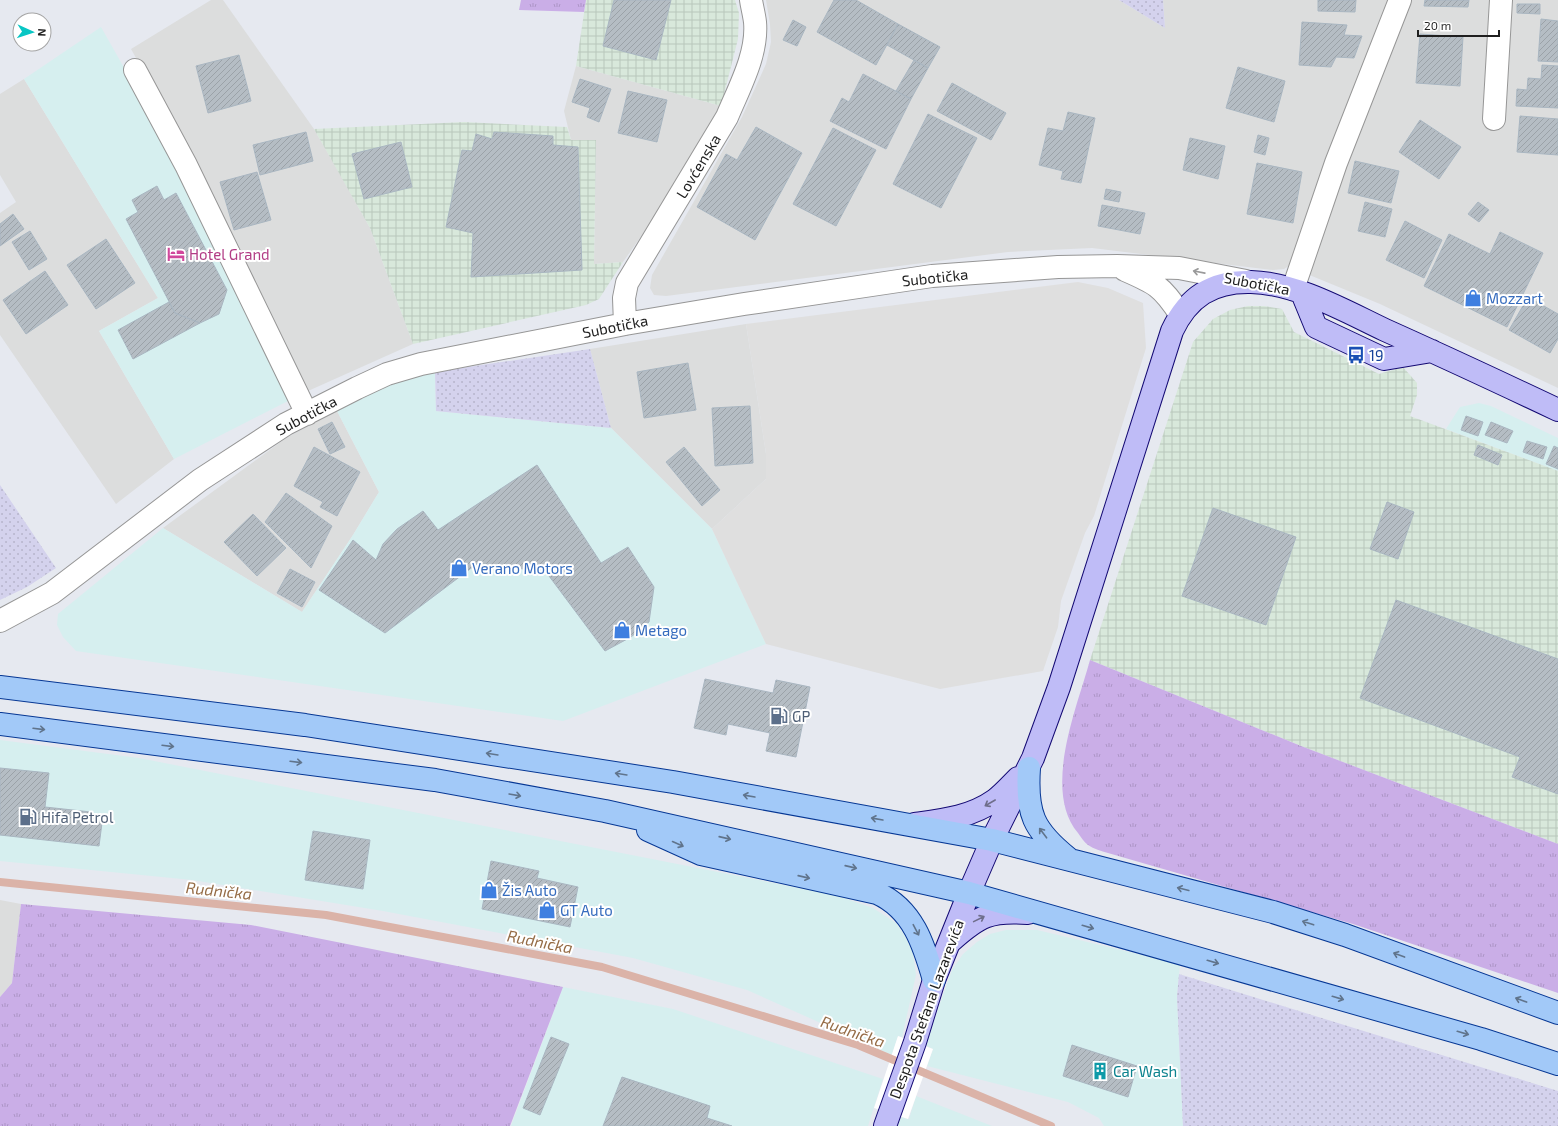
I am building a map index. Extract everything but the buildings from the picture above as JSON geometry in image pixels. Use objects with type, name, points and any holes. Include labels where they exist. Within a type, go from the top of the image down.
[{"type":"main road","points":[[0,687],[305,725],[673,782],[893,822],[915,824],[992,840],[1274,912],[1345,935],[1558,1013]]},
{"type":"main road","points":[[0,724],[435,780],[605,811],[969,893],[1481,1039],[1558,1064]]},
{"type":"main road","points":[[1029,768],[1028,791],[1030,810],[1037,825],[1054,847],[1070,860]]},
{"type":"main road","points":[[605,811],[701,854],[877,893],[889,899],[906,914],[915,928],[927,956],[934,980]]},
{"type":"street","name":"Lovćenska","points":[[625,324],[624,304],[627,283],[727,117],[749,62],[755,23],[751,0]]},
{"type":"street","points":[[1297,291],[1336,163],[1400,0]]},
{"type":"street","points":[[1494,119],[1501,0]]},
{"type":"street","points":[[135,70],[186,165],[307,414]]},
{"type":"street","name":"Subotička","points":[[0,621],[52,593],[200,480],[286,424],[387,374],[421,364],[625,324],[744,304],[932,276],[1058,267],[1117,266],[1179,268],[1297,291],[1432,351],[1558,410]]},
{"type":"street","points":[[1117,266],[1157,285],[1167,295],[1180,314],[1191,302],[1207,291],[1222,286],[1251,282]]},
{"type":"street","name":"Despota Stefana Lazarevića","points":[[887,1120],[915,1042],[934,980],[992,840],[1029,768],[1059,687],[1172,331],[1180,314]]},
{"type":"street","points":[[915,824],[957,818],[977,810],[995,800],[1029,768]]},
{"type":"street","points":[[949,943],[972,922],[988,915],[1002,912],[1050,915]]},
{"type":"shaded area","points":[[211,0],[223,0],[314,129],[370,228],[413,344],[308,391],[190,154],[131,49]]},
{"type":"shaded area","points":[[586,0],[735,0],[739,13],[738,39],[721,106],[576,66]]},
{"type":"shaded area","points":[[766,0],[1119,0],[1165,28],[1163,0],[1389,0],[1340,122],[1289,266],[1284,269],[1273,270],[1092,248],[1008,252],[666,296],[654,295],[650,288],[652,275],[742,117],[766,64],[771,42]]},
{"type":"shaded area","points":[[1119,0],[1163,0],[1165,28]]},
{"type":"shaded area","points":[[1407,0],[1558,0],[1558,388],[1380,304],[1307,274]]},
{"type":"shaded area","points":[[101,27],[191,186],[292,399],[174,459],[99,331],[158,298],[24,79]]},
{"type":"shaded area","points":[[576,66],[721,106],[671,194],[623,262],[594,264],[596,140],[571,140],[564,111]]},
{"type":"shaded area","points":[[24,79],[158,298],[99,331],[174,459],[116,504],[0,335],[0,213],[16,202],[0,175],[0,94]]},
{"type":"shaded area","points":[[464,122],[567,127],[571,140],[596,140],[594,264],[623,262],[599,299],[586,305],[413,344],[370,228],[314,129]]},
{"type":"shaded area","points":[[1078,282],[1108,288],[1143,303],[1146,348],[1094,516],[1085,533],[1061,601],[1058,627],[1043,671],[940,689],[766,644],[712,529],[766,479],[766,454],[746,324]]},
{"type":"shaded area","points":[[1248,306],[1264,306],[1282,309],[1294,332],[1379,374],[1403,367],[1417,383],[1417,395],[1410,416],[1558,471],[1558,844],[1301,746],[1090,660],[1193,342],[1213,319],[1230,310]]},
{"type":"shaded area","points":[[746,324],[766,454],[766,479],[712,529],[611,428],[590,349]]},
{"type":"shaded area","points":[[590,349],[611,428],[436,411],[435,372]]},
{"type":"shaded area","points":[[435,372],[436,411],[611,428],[712,529],[766,644],[563,721],[76,651],[63,637],[57,625],[58,614],[163,528],[302,612],[353,535],[379,492],[337,411],[405,377]]},
{"type":"shaded area","points":[[1479,403],[1491,406],[1558,438],[1558,471],[1446,429],[1460,407]]},
{"type":"shaded area","points":[[337,411],[379,492],[353,535],[302,612],[163,528],[286,438]]},
{"type":"shaded area","points":[[0,485],[56,568],[27,587],[0,600]]},
{"type":"shaded area","points":[[0,740],[139,758],[835,895],[873,908],[896,923],[905,936],[913,953],[916,975],[902,1037],[898,1036],[892,1055],[747,990],[633,958],[383,911],[192,880],[0,861]]},
{"type":"shaded area","points":[[0,900],[21,904],[12,983],[0,997]]},
{"type":"shaded area","points":[[1006,930],[1037,930],[1180,964],[1177,997],[1183,1126],[1104,1126],[1099,1118],[1068,1102],[927,1066],[933,1049],[925,1045],[952,970],[963,954],[977,942],[990,934]]},
{"type":"shaded area","points":[[1179,974],[1558,1091],[1558,1126],[1183,1126],[1177,997]]},
{"type":"shaded area","points":[[563,987],[673,1009],[883,1079],[868,1126],[511,1126]]},
{"type":"shaded area","points":[[916,1096],[992,1126],[897,1126],[901,1117],[909,1119]]},
{"type":"green space","points":[[521,0],[586,0],[584,12],[519,10]]},
{"type":"green space","points":[[1090,660],[1301,746],[1558,844],[1558,993],[1353,924],[1095,849],[1088,845],[1078,833],[1068,815],[1063,795],[1063,772],[1071,724]]},
{"type":"green space","points":[[21,904],[251,925],[563,987],[510,1126],[0,1126],[0,997],[12,983]]},
{"type":"pier","points":[[898,1036],[933,1049],[908,1119],[874,1108]]},
{"type":"waterway","name":"Rudnička","points":[[0,882],[326,915],[602,967],[858,1045],[1051,1126]]},
{"type":"place","name":"Hotel Grand","points":[[176,254]]},
{"type":"place","name":"Mozzart","points":[[1473,298]]},
{"type":"place","name":"19","points":[[1356,355]]},
{"type":"place","name":"Verano Motors","points":[[459,568]]},
{"type":"place","name":"Metago","points":[[622,630]]},
{"type":"place","name":"GP","points":[[779,716]]},
{"type":"place","name":"Hifa Petrol","points":[[28,817]]},
{"type":"place","name":"Žis Auto","points":[[489,890]]},
{"type":"place","name":"GT Auto","points":[[547,910]]},
{"type":"place","name":"Car Wash","points":[[1100,1071]]}]
